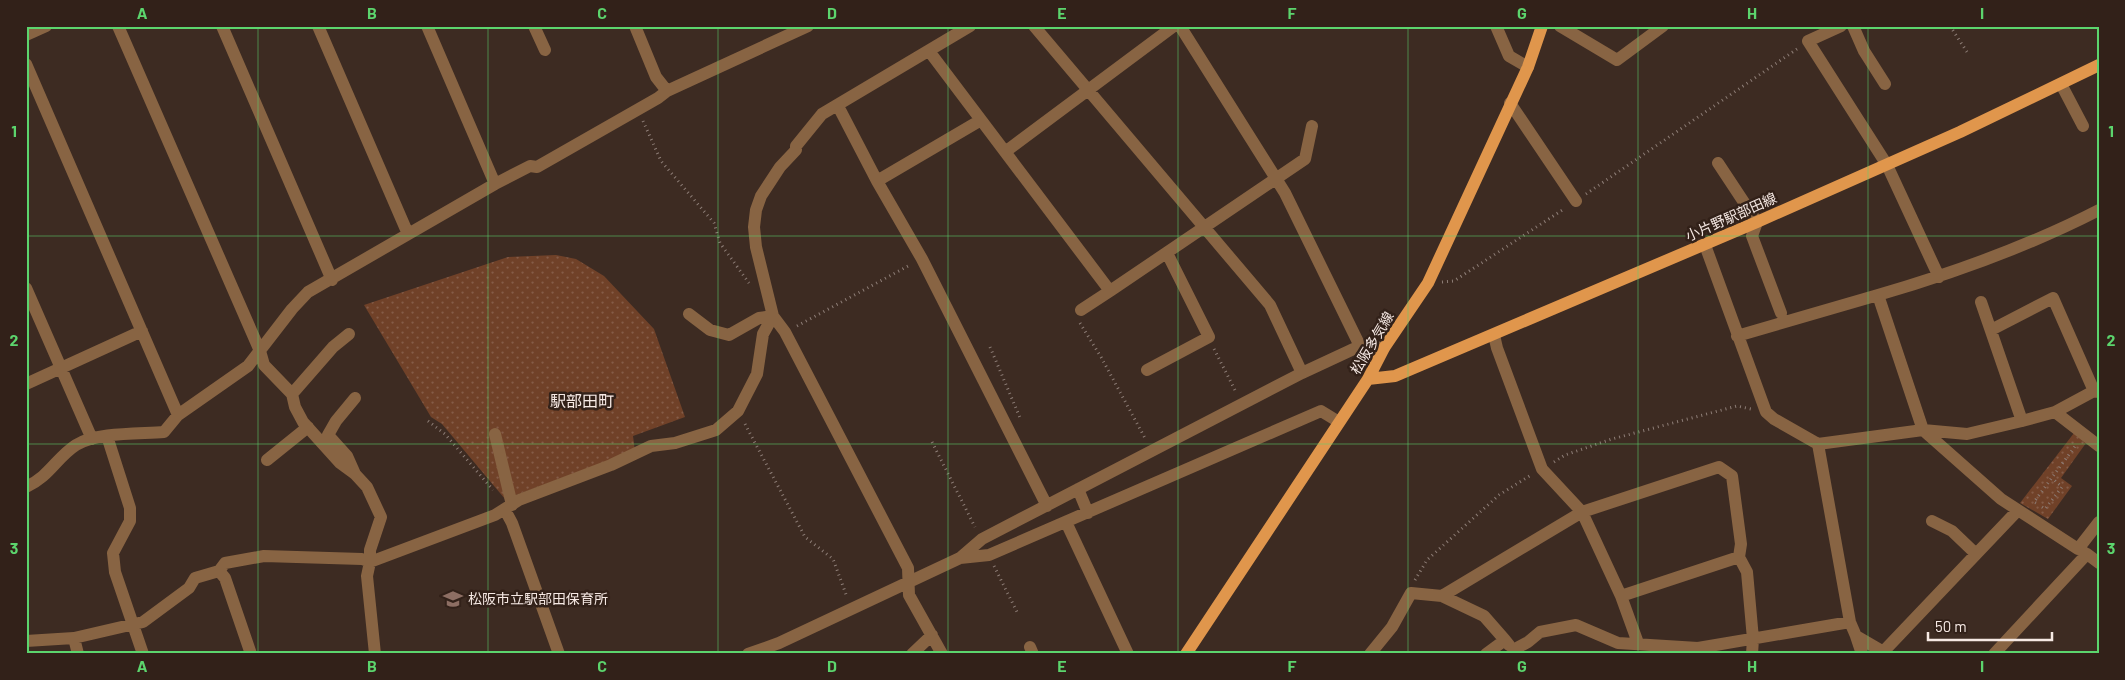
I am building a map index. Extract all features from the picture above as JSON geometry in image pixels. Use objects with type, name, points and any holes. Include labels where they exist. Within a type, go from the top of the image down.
[{"type":"main road","name":"松阪多気線","points":[[1186,654],[1368,379],[1384,348],[1428,282],[1528,67],[1542,26]]},
{"type":"main road","name":"小片野駅部田線","points":[[1368,379],[1394,376],[1705,245],[1887,164],[2099,65]]},
{"type":"street","points":[[26,35],[46,26]]},
{"type":"street","points":[[118,26],[260,351],[264,365],[292,394],[295,407],[308,427],[340,463],[355,474],[367,488],[381,517],[370,550],[367,576],[375,654]]},
{"type":"street","points":[[222,26],[332,280]]},
{"type":"street","points":[[318,26],[408,234]]},
{"type":"street","points":[[427,26],[495,184]]},
{"type":"street","points":[[534,26],[545,50]]},
{"type":"street","points":[[634,26],[662,94]]},
{"type":"street","points":[[26,487],[48,474],[61,458],[77,444],[107,436],[164,432],[178,415],[238,375],[248,366],[300,299],[308,292],[332,280],[495,184],[530,166],[537,167],[662,94],[781,31],[808,26]]},
{"type":"street","points":[[942,654],[909,595],[908,568],[785,332],[771,310],[756,247],[754,227],[756,210],[771,180],[822,114],[970,26]]},
{"type":"street","points":[[1034,26],[1270,305],[1302,373]]},
{"type":"street","points":[[1005,152],[1174,26]]},
{"type":"street","points":[[1180,26],[1277,178],[1360,346]]},
{"type":"street","points":[[1496,26],[1509,56],[1528,67]]},
{"type":"street","points":[[1560,26],[1617,60],[1662,26]]},
{"type":"street","points":[[1841,26],[1808,41],[1887,164],[1938,277]]},
{"type":"street","points":[[1853,26],[1864,51],[1885,84]]},
{"type":"street","points":[[929,51],[1110,291]]},
{"type":"street","points":[[26,64],[178,415]]},
{"type":"street","points":[[2061,84],[2083,126]]},
{"type":"street","points":[[1510,103],[1576,201]]},
{"type":"street","points":[[838,106],[877,181],[922,259],[1047,506]]},
{"type":"street","points":[[877,181],[981,120]]},
{"type":"street","points":[[1080,316],[1110,291],[1305,159],[1312,126]]},
{"type":"street","points":[[1718,163],[1757,222],[1752,236],[1781,313]]},
{"type":"street","points":[[1737,336],[1938,277],[2063,229],[2099,210]]},
{"type":"street","points":[[1705,245],[1766,412],[1774,419],[1818,444],[1923,430],[1967,434],[2055,412],[2096,391],[2054,298],[1991,330]]},
{"type":"street","points":[[1147,370],[1209,337],[1167,253]]},
{"type":"street","points":[[26,288],[92,439]]},
{"type":"street","points":[[1878,295],[1923,430],[2001,499],[2099,563]]},
{"type":"street","points":[[1981,302],[2022,421]]},
{"type":"street","points":[[689,314],[710,330],[730,334],[771,310]]},
{"type":"street","points":[[26,641],[74,638],[143,622],[189,588],[195,578],[220,571],[225,563],[264,556],[362,559],[370,562],[508,507],[519,500],[611,466],[651,446],[675,443],[710,432],[724,425],[738,411],[757,374],[763,334],[771,310]]},
{"type":"street","points":[[26,384],[142,332]]},
{"type":"street","points":[[292,394],[333,347],[349,334]]},
{"type":"street","points":[[1494,335],[1496,348],[1542,469],[1582,512],[1621,596],[1640,649]]},
{"type":"street","points":[[748,654],[778,643],[960,558],[982,540],[1302,373],[1360,346],[1384,348]]},
{"type":"street","points":[[355,398],[336,421],[328,435],[347,456],[355,474]]},
{"type":"street","points":[[960,558],[989,555],[1321,411],[1339,422]]},
{"type":"street","points":[[2055,412],[2099,446]]},
{"type":"street","points":[[267,460],[308,427]]},
{"type":"street","points":[[495,434],[512,523],[559,654]]},
{"type":"street","points":[[107,436],[130,508],[130,521],[113,553],[115,572],[143,654]]},
{"type":"street","points":[[1818,444],[1850,622],[1862,654]]},
{"type":"street","points":[[1442,596],[1582,512],[1719,467],[1732,476],[1741,544],[1739,557],[1747,572],[1753,639],[1752,654]]},
{"type":"street","points":[[1078,489],[1088,513]]},
{"type":"street","points":[[1856,636],[1885,653],[2018,510]]},
{"type":"street","points":[[1932,521],[1952,531],[1976,554]]},
{"type":"street","points":[[1066,522],[1128,654]]},
{"type":"street","points":[[1994,654],[2083,552],[2099,522]]},
{"type":"street","points":[[1621,596],[1739,557]]},
{"type":"street","points":[[220,571],[226,578],[251,654]]},
{"type":"street","points":[[1370,654],[1392,627],[1411,593],[1442,596],[1484,616],[1511,648]]},
{"type":"street","points":[[1486,654],[1528,642],[1540,632],[1576,625],[1618,643],[1640,649],[1698,648],[1850,622]]},
{"type":"street","points":[[912,654],[932,635]]},
{"type":"street","points":[[74,638],[78,654]]},
{"type":"path","points":[[1950,26],[1968,55]]},
{"type":"path","points":[[1428,282],[1454,282],[1576,201],[1808,41]]},
{"type":"path","points":[[638,108],[661,161],[714,224],[720,243],[759,297],[771,310]]},
{"type":"path","points":[[785,332],[922,259]]},
{"type":"path","points":[[1080,316],[1152,451]]},
{"type":"path","points":[[1209,337],[1242,404]]},
{"type":"path","points":[[990,348],[1025,429]]},
{"type":"path","points":[[1411,593],[1414,580],[1427,560],[1499,495],[1565,455],[1612,439],[1737,406],[1766,412]]},
{"type":"path","points":[[738,411],[805,537],[833,559],[852,609]]},
{"type":"path","points":[[428,421],[444,434],[508,507]]},
{"type":"path","points":[[2052,478],[2062,487],[2045,509],[2034,502],[2084,435]]},
{"type":"shaded area","points":[[556,255],[576,259],[604,276],[654,329],[685,417],[633,436],[635,451],[505,499],[442,424],[431,417],[364,305],[508,257]]},
{"type":"shaded area","points":[[2074,433],[2086,443],[2061,478],[2072,486],[2048,519],[2020,503]]},
{"type":"place","name":"松阪市立駅部田保育所","points":[[453,599]]},
{"type":"district","name":"駅部田町","points":[[582,401]]}]
